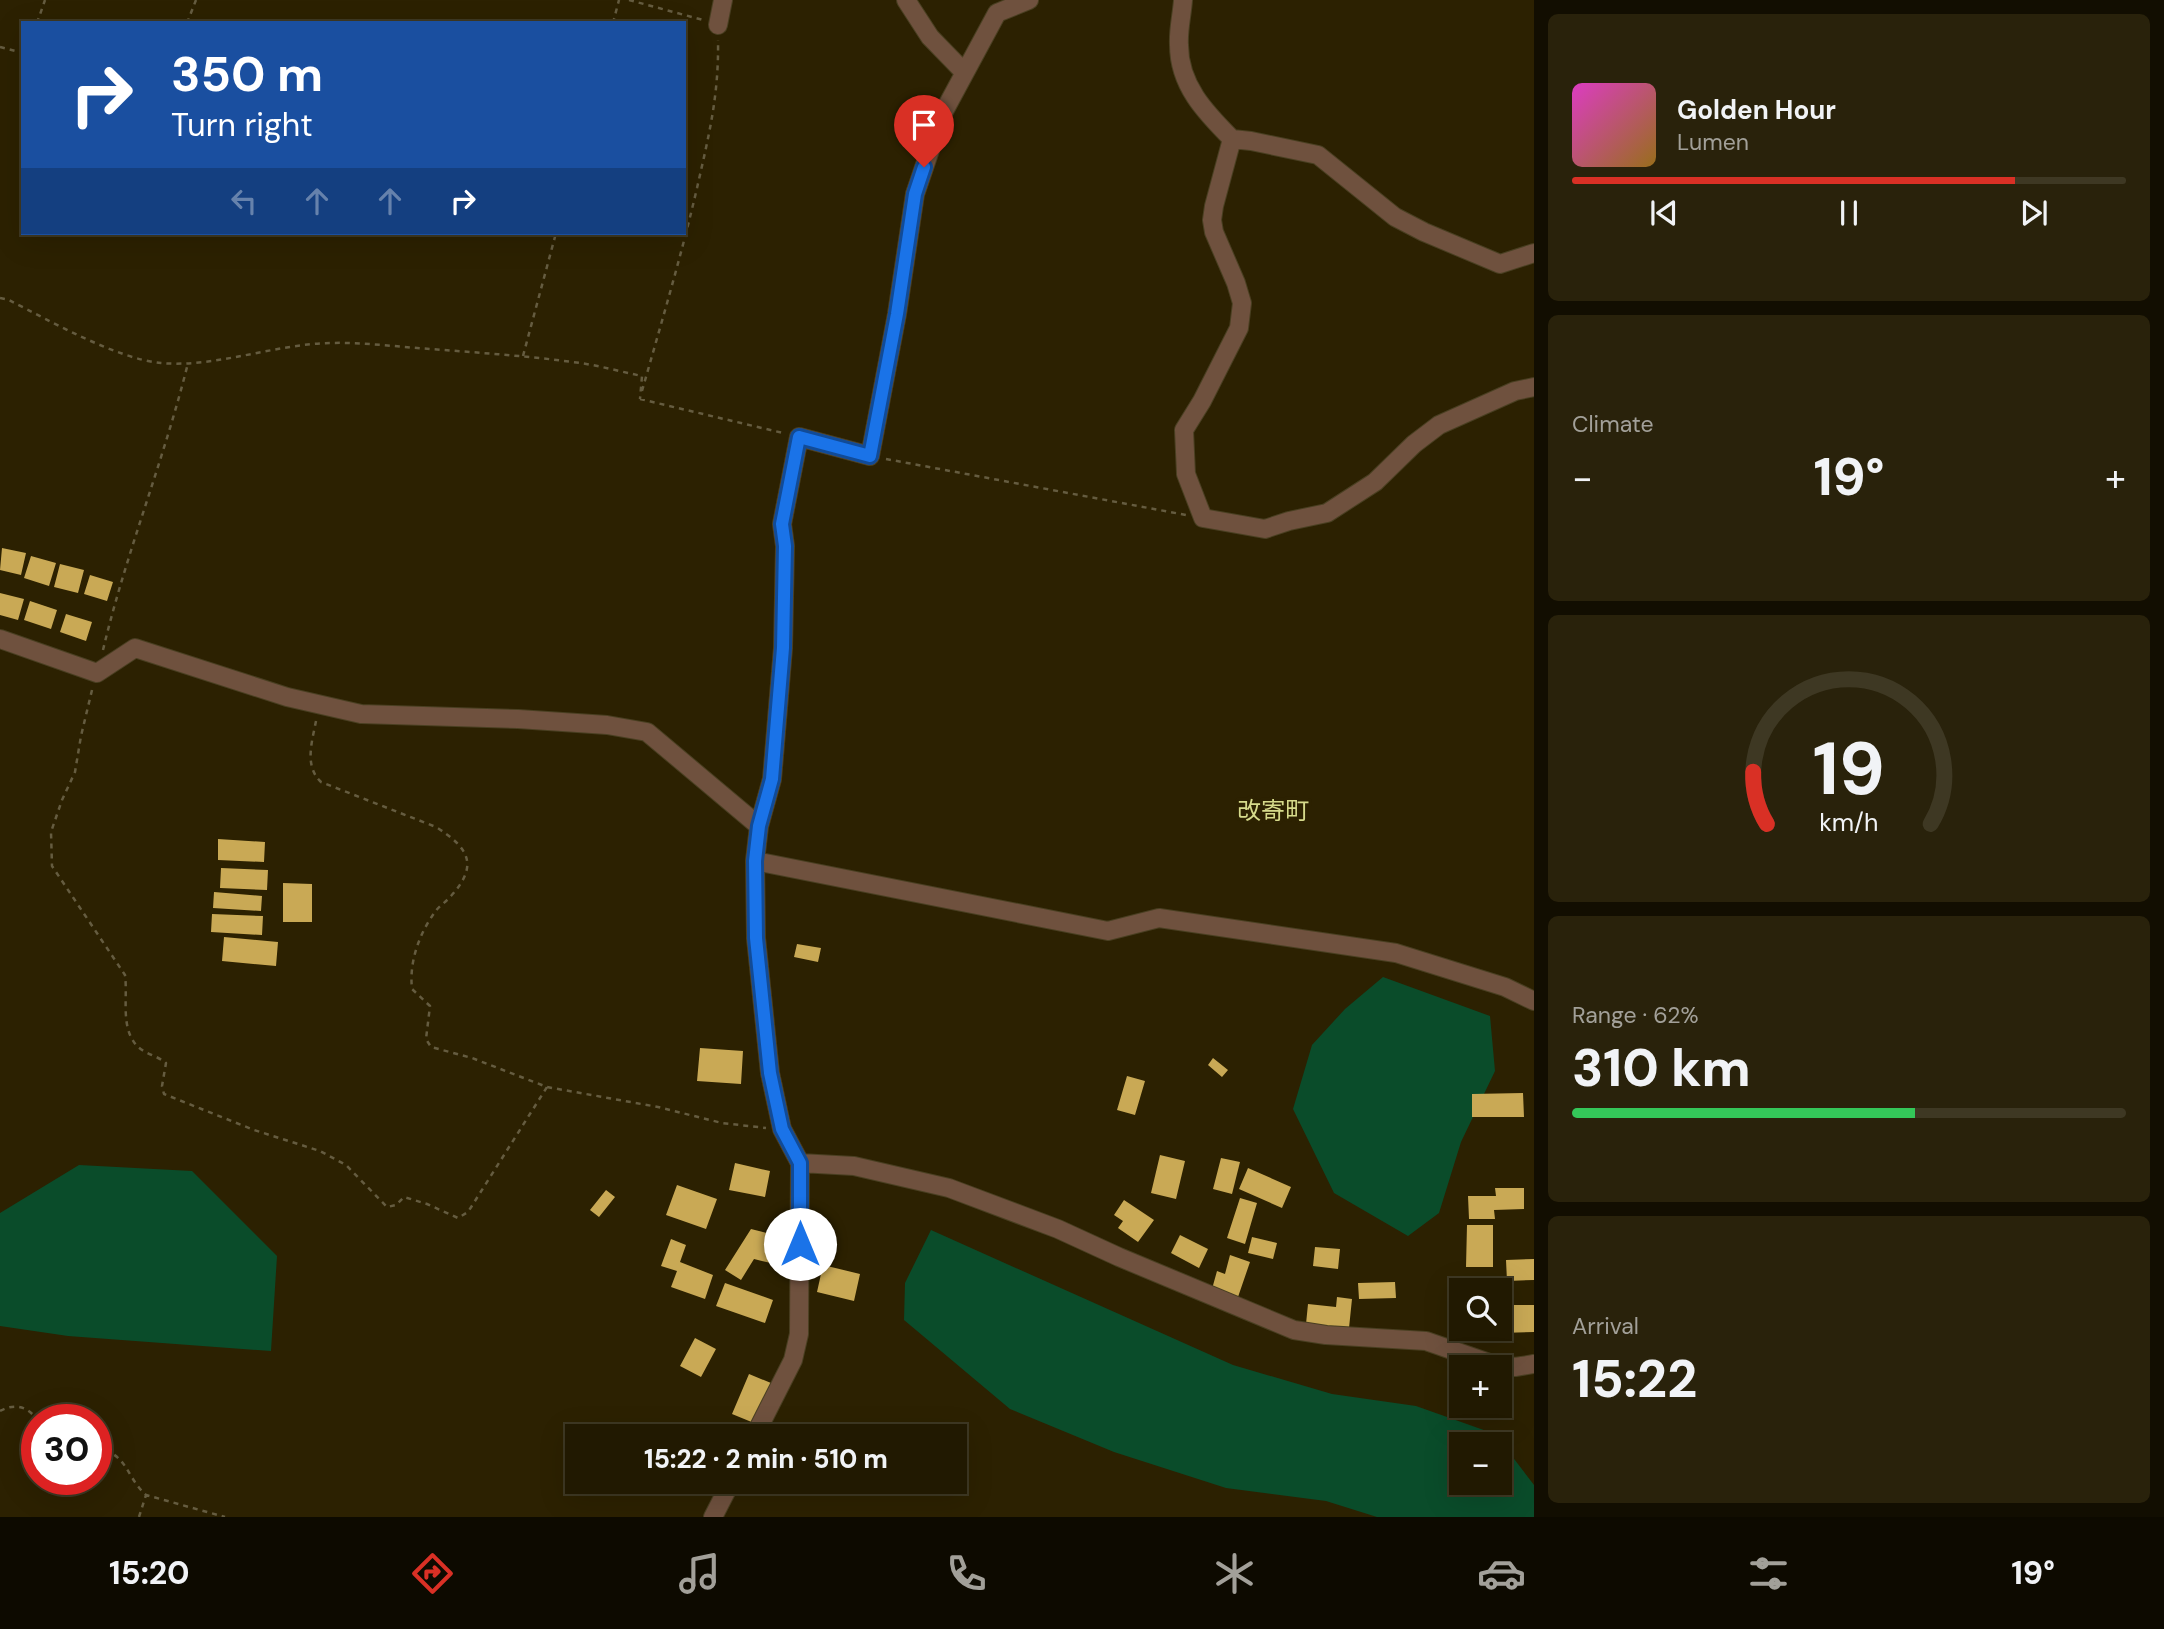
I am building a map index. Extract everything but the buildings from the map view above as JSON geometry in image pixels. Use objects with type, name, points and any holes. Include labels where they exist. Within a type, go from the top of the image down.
[{"type":"street","points":[[718,24],[723,0]]},
{"type":"street","points":[[906,0],[930,37],[964,72]]},
{"type":"street","points":[[761,1424],[793,1360],[799,1334],[800,1163],[782,1129],[770,1073],[756,938],[755,861],[759,826],[772,779],[783,648],[785,546],[782,524],[799,437],[870,456],[897,314],[915,194],[942,115],[997,13],[1028,0]]},
{"type":"street","points":[[1183,0],[1179,44],[1181,68],[1204,111],[1232,139],[1318,155],[1395,217],[1500,264],[1534,253]]},
{"type":"street","points":[[1232,139],[1212,220],[1214,232],[1236,282],[1242,303],[1239,328],[1184,430],[1186,474],[1203,518],[1265,530],[1328,513],[1375,482],[1414,444],[1439,425],[1515,391],[1534,387]]},
{"type":"street","points":[[0,639],[97,674],[135,648],[288,696],[361,714],[607,724],[646,732],[759,826]]},
{"type":"street","points":[[755,861],[1108,931],[1160,918],[1396,953],[1505,986],[1534,1001]]},
{"type":"street","points":[[800,1163],[854,1166],[949,1188],[1058,1229],[1294,1329],[1326,1335],[1426,1342],[1494,1365],[1515,1367],[1534,1364]]},
{"type":"street","points":[[713,1517],[725,1494]]},
{"type":"path","points":[[38,21],[45,0]]},
{"type":"path","points":[[188,21],[195,0]]},
{"type":"path","points":[[614,21],[619,0]]},
{"type":"path","points":[[629,0],[718,24],[719,72],[714,112],[686,234]]},
{"type":"path","points":[[0,47],[21,52]]},
{"type":"path","points":[[523,356],[555,235]]},
{"type":"path","points":[[639,399],[686,235]]},
{"type":"path","points":[[0,298],[133,357],[160,363],[188,363],[330,343],[523,356],[583,363],[642,376],[639,399]]},
{"type":"path","points":[[188,363],[179,400],[109,623],[81,736],[75,772],[51,832],[52,866],[125,975],[128,1033],[139,1048],[166,1063],[162,1086],[164,1094],[254,1130],[320,1151],[346,1165],[387,1207],[396,1205],[404,1197],[458,1218],[468,1212],[547,1087]]},
{"type":"path","points":[[639,399],[799,437]]},
{"type":"path","points":[[870,456],[1203,518]]},
{"type":"path","points":[[319,704],[311,750],[312,768],[321,782],[436,827],[453,838],[468,860],[464,880],[438,908],[421,938],[411,974],[412,989],[430,1006],[426,1039],[431,1047],[472,1058],[547,1087],[658,1107],[722,1123],[782,1129]]},
{"type":"path","points":[[0,1411],[9,1406],[21,1407]]},
{"type":"path","points":[[112,1454],[125,1464],[146,1495],[225,1517]]},
{"type":"path","points":[[139,1517],[146,1495]]},
{"type":"green space","points":[[1383,977],[1490,1016],[1495,1071],[1461,1142],[1439,1213],[1408,1236],[1334,1193],[1293,1109],[1312,1045],[1345,1009]]},
{"type":"green space","points":[[79,1165],[192,1171],[277,1256],[271,1351],[68,1336],[0,1326],[0,1213]]},
{"type":"green space","points":[[931,1230],[1233,1365],[1332,1394],[1416,1406],[1489,1432],[1449,1432],[1449,1495],[1512,1495],[1512,1456],[1534,1485],[1534,1517],[1377,1517],[1326,1501],[1226,1488],[1114,1452],[1010,1409],[904,1320],[905,1283]]},
{"type":"district","name":"改寄町","points":[[1273,811]]},
{"type":"route","points":[[800,1244],[800,1163],[782,1129],[770,1073],[756,938],[755,861],[759,826],[772,779],[783,648],[785,546],[782,524],[799,437],[870,456],[897,314],[915,194],[924,167]]}]
